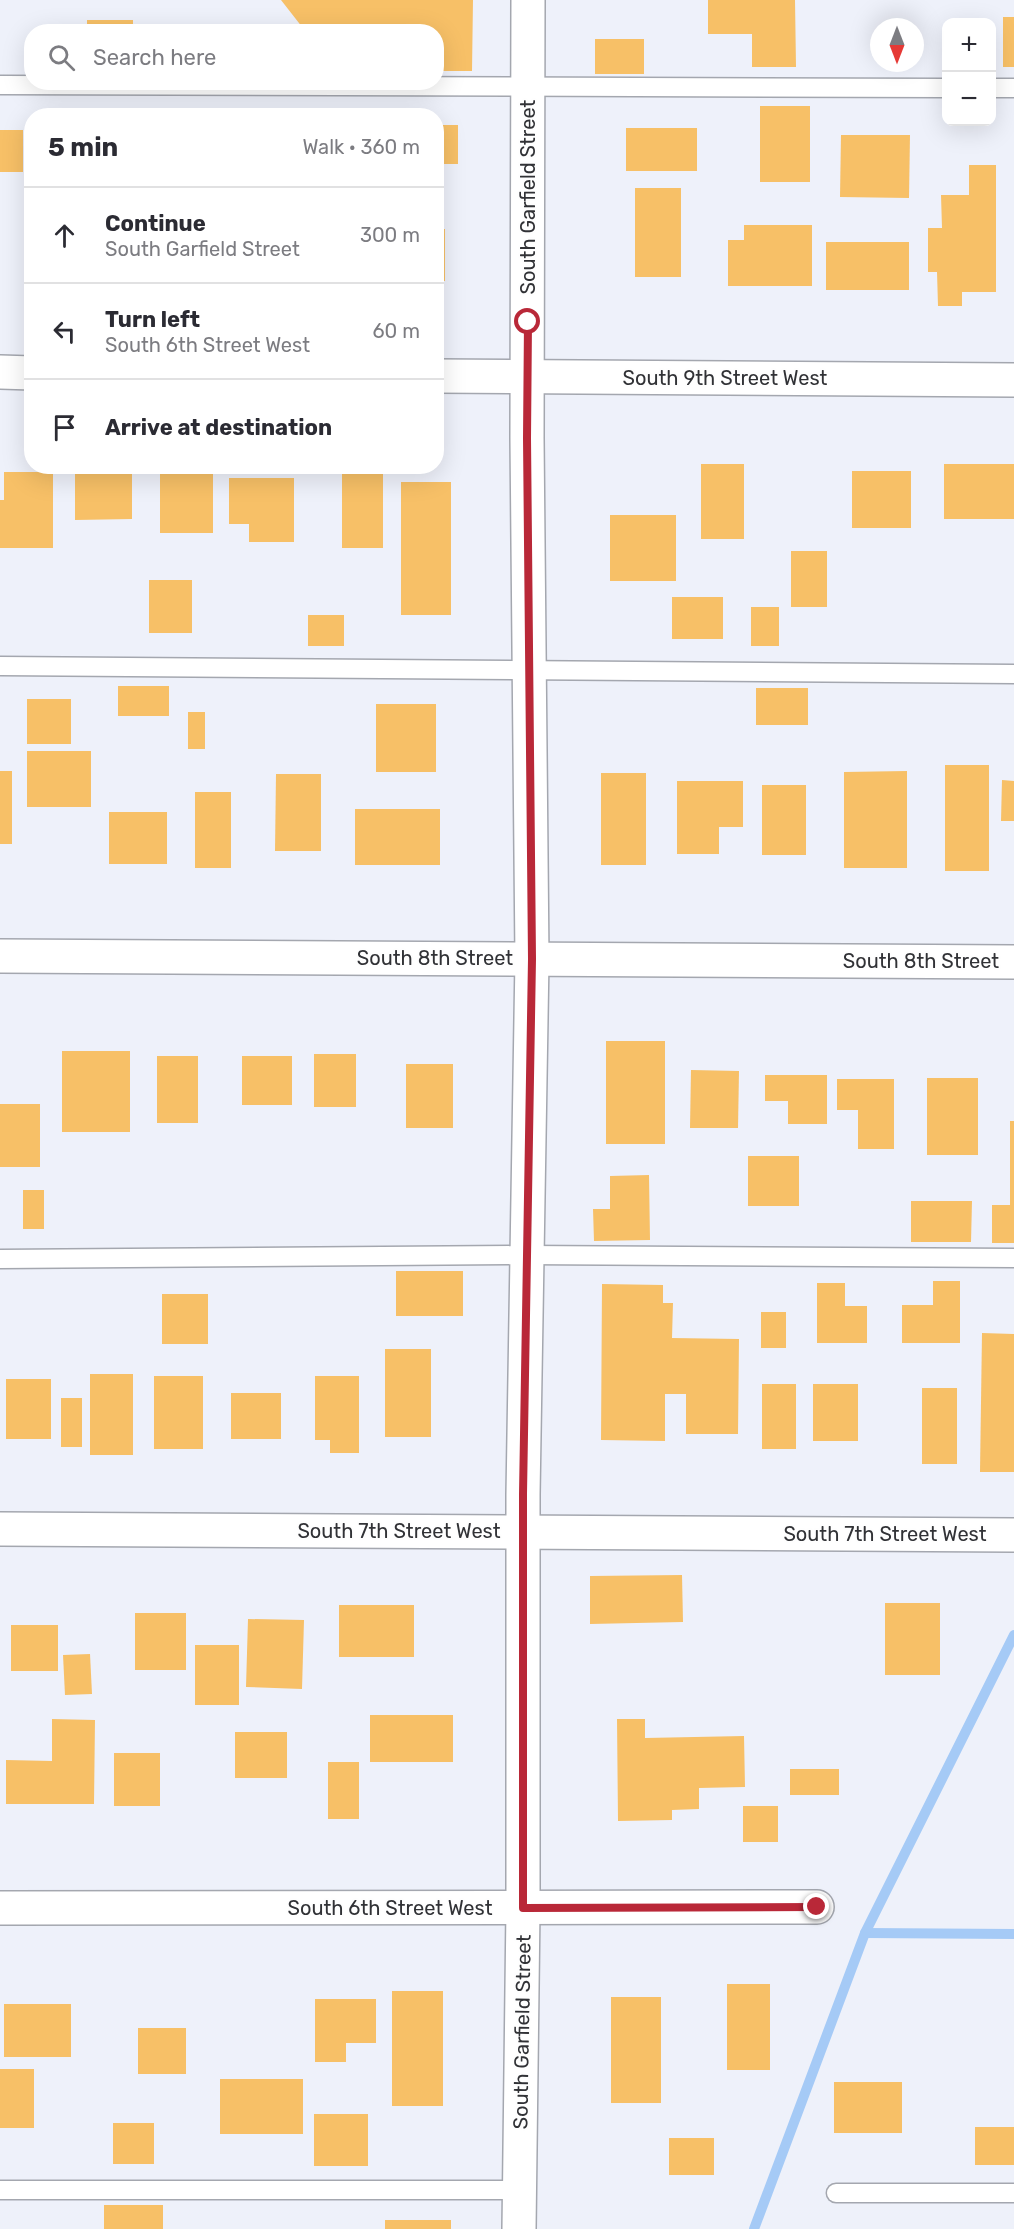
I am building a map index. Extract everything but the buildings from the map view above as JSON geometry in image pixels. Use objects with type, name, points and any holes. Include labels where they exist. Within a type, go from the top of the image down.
[{"type":"street","name":"South Garfield Street","points":[[519,2229],[526,1256],[532,959],[527,438],[528,0]]},
{"type":"street","points":[[0,372],[24,373]]},
{"type":"street","name":"South 9th Street West","points":[[444,376],[1014,380]]},
{"type":"street","name":"South 8th Street","points":[[0,956],[1014,962]]},
{"type":"street","name":"South 7th Street West","points":[[0,1529],[1014,1535]]},
{"type":"street","name":"South 6th Street West","points":[[0,1908],[817,1907]]},
{"type":"lane","points":[[0,85],[24,85]]},
{"type":"lane","points":[[444,86],[942,88]]},
{"type":"lane","points":[[996,88],[1014,88]]},
{"type":"lane","points":[[0,666],[1014,674]]},
{"type":"lane","points":[[0,1259],[526,1256],[1014,1258]]},
{"type":"lane","points":[[0,2190],[520,2190]]},
{"type":"lane","points":[[836,2193],[1014,2193]]},
{"type":"waterway","points":[[754,2229],[865,1933],[1014,1635]]},
{"type":"waterway","points":[[865,1933],[1014,1934]]},
{"type":"route","points":[[528,322],[532,959],[523,1494],[523,1908],[817,1907]]}]
